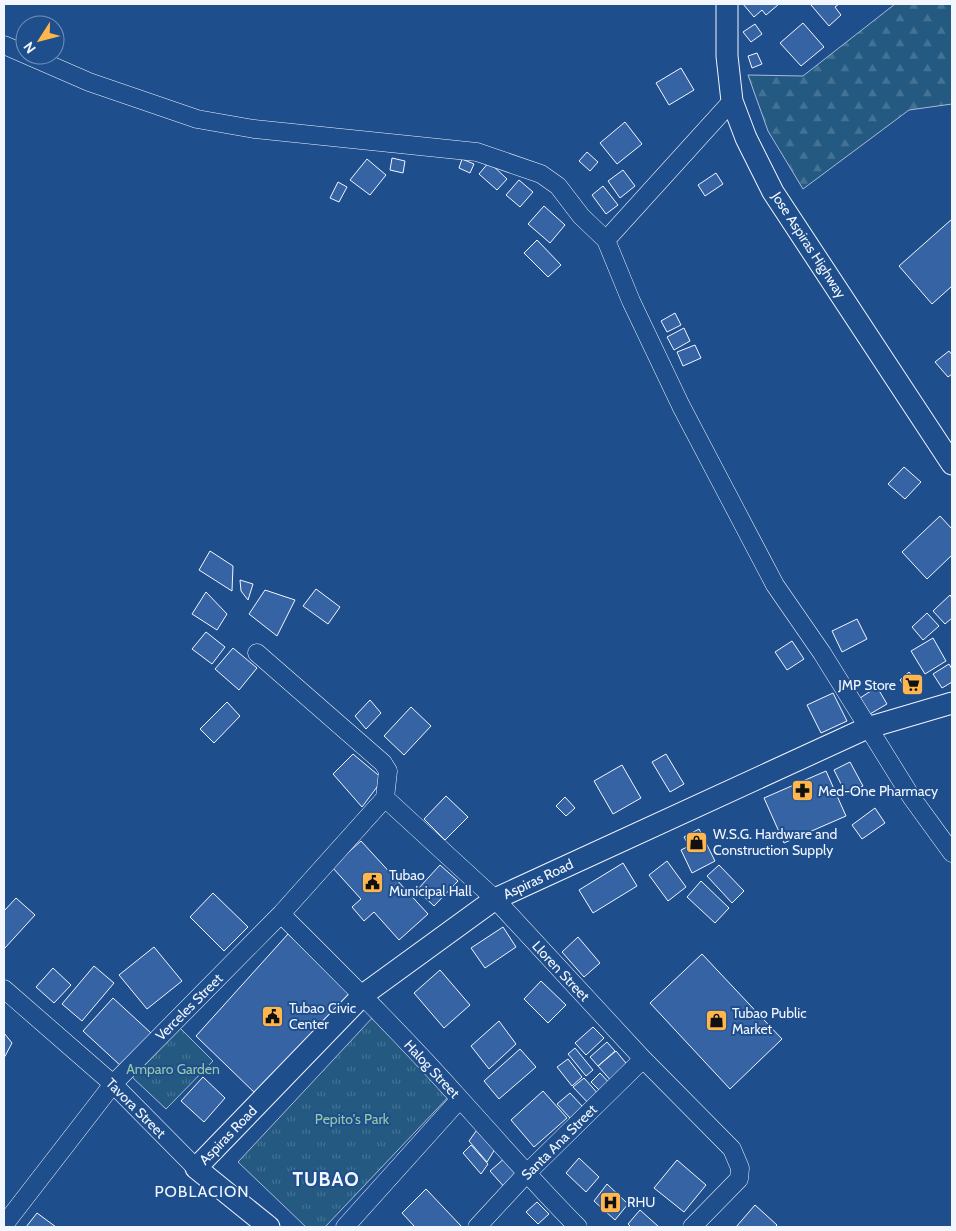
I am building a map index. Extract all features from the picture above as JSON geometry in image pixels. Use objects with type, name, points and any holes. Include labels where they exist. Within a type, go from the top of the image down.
[{"type":"main road","name":"Jose Aspiras Highway","points":[[727,4],[726,56],[732,101],[746,138],[773,192],[952,464]]},
{"type":"main road","name":"Aspiras Road","points":[[196,1168],[363,995],[404,963],[495,900],[867,728],[952,703]]},
{"type":"main road","name":"Tavora Street","points":[[196,1168],[269,1227]]},
{"type":"street","points":[[4,45],[89,82],[197,119],[254,129],[477,152],[517,164],[541,174],[558,186],[580,216],[606,240],[631,302],[681,406],[775,584],[822,653],[912,798],[952,853]]},
{"type":"street","points":[[606,240],[732,101]]},
{"type":"street","points":[[257,652],[383,763],[388,771],[385,798]]},
{"type":"street","name":"Lloren Street","points":[[385,798],[495,900],[643,1059],[732,1150],[740,1168],[738,1179],[692,1227]]},
{"type":"street","name":"Verceles Street","points":[[4,1224],[113,1084],[281,914],[385,798]]},
{"type":"street","name":"Halog Street","points":[[281,914],[363,995],[460,1099],[526,1174],[578,1227]]},
{"type":"street","name":"Tavora Street","points":[[4,989],[113,1084],[196,1168]]},
{"type":"street","name":"Santa Ana Street","points":[[477,1227],[526,1174],[643,1059]]},
{"type":"street","points":[[345,1227],[460,1099]]},
{"type":"green space","points":[[895,4],[952,4],[952,104],[909,110],[803,189],[768,131],[748,75],[803,76]]},
{"type":"green space","name":"Pepito's Park","points":[[374,1016],[452,1093],[325,1227],[306,1227],[238,1162]]},
{"type":"green space","name":"Amparo Garden","points":[[180,1028],[213,1061],[166,1109],[132,1077]]},
{"type":"building","points":[[743,4],[779,4],[766,15],[762,10],[754,17]]},
{"type":"building","points":[[839,4],[835,7],[841,15],[829,26],[811,5]]},
{"type":"building","points":[[803,23],[824,47],[801,66],[780,43]]},
{"type":"building","points":[[755,24],[762,34],[751,42],[743,32]]},
{"type":"building","points":[[757,53],[762,64],[752,68],[748,56]]},
{"type":"building","points":[[681,68],[694,90],[669,105],[656,83]]},
{"type":"building","points":[[625,122],[642,144],[617,164],[600,143]]},
{"type":"building","points":[[587,152],[598,162],[590,171],[579,161]]},
{"type":"building","points":[[392,158],[405,161],[403,173],[390,170]]},
{"type":"building","points":[[367,159],[386,175],[370,195],[350,180]]},
{"type":"building","points":[[462,159],[474,164],[470,173],[459,168]]},
{"type":"building","points":[[489,162],[507,179],[497,190],[479,174]]},
{"type":"building","points":[[623,170],[635,186],[620,198],[608,181]]},
{"type":"building","points":[[716,173],[723,184],[705,196],[698,185]]},
{"type":"building","points":[[519,180],[533,192],[520,207],[506,195]]},
{"type":"building","points":[[338,182],[347,187],[339,202],[330,198]]},
{"type":"building","points":[[603,186],[618,205],[606,214],[592,195]]},
{"type":"building","points":[[544,206],[565,225],[550,243],[528,224]]},
{"type":"building","points":[[952,219],[952,286],[932,304],[899,266]]},
{"type":"building","points":[[537,240],[561,265],[548,277],[524,253]]},
{"type":"building","points":[[675,313],[681,325],[667,332],[661,321]]},
{"type":"building","points":[[684,328],[690,341],[674,350],[667,337]]},
{"type":"building","points":[[695,345],[701,358],[683,366],[677,352]]},
{"type":"building","points":[[949,351],[952,355],[952,374],[948,377],[935,362]]},
{"type":"building","points":[[904,467],[921,482],[905,499],[888,484]]},
{"type":"building","points":[[940,516],[952,529],[952,555],[927,579],[902,552]]},
{"type":"building","points":[[210,551],[233,566],[232,591],[199,570]]},
{"type":"building","points":[[240,580],[253,584],[248,600],[241,591]]},
{"type":"building","points":[[316,589],[340,607],[328,624],[303,606]]},
{"type":"building","points":[[265,590],[295,600],[277,636],[249,614]]},
{"type":"building","points":[[206,592],[227,614],[217,630],[192,614]]},
{"type":"building","points":[[950,595],[952,598],[952,618],[945,624],[933,611]]},
{"type":"building","points":[[927,613],[939,626],[923,640],[912,627]]},
{"type":"building","points":[[857,619],[867,639],[842,652],[832,631]]},
{"type":"building","points":[[206,632],[225,647],[212,664],[192,649]]},
{"type":"building","points":[[933,638],[946,661],[925,674],[911,651]]},
{"type":"building","points":[[792,641],[804,659],[787,670],[775,652]]},
{"type":"building","points":[[233,648],[257,668],[239,690],[215,669]]},
{"type":"building","points":[[949,664],[952,669],[952,682],[942,688],[933,674]]},
{"type":"building","points":[[909,672],[920,686],[911,694],[900,680]]},
{"type":"building","points":[[877,687],[887,704],[870,714],[860,698]]},
{"type":"building","points":[[833,693],[847,721],[821,733],[807,705]]},
{"type":"building","points":[[370,700],[381,713],[366,729],[355,716]]},
{"type":"building","points":[[227,702],[240,716],[214,743],[200,729]]},
{"type":"building","points":[[411,707],[431,726],[404,755],[384,736]]},
{"type":"building","points":[[353,754],[383,779],[362,807],[333,774]]},
{"type":"building","points":[[666,754],[684,784],[670,792],[652,762]]},
{"type":"building","points":[[850,762],[863,786],[846,794],[834,770]]},
{"type":"building","points":[[622,765],[641,798],[613,814],[594,781]]},
{"type":"building","points":[[826,771],[846,816],[784,843],[764,798]]},
{"type":"building","points":[[446,796],[468,817],[445,840],[424,819]]},
{"type":"building","points":[[565,797],[575,808],[566,816],[556,806]]},
{"type":"building","points":[[875,808],[885,823],[862,839],[852,825]]},
{"type":"building","points":[[699,829],[715,861],[692,873],[681,850],[689,846],[684,837]]},
{"type":"building","name":"Tubao Municipal Hall","points":[[361,841],[428,914],[399,940],[374,912],[364,921],[352,907],[361,899],[332,867]]},
{"type":"building","points":[[667,861],[686,887],[668,901],[649,875]]},
{"type":"building","points":[[623,863],[637,886],[593,913],[579,890]]},
{"type":"building","points":[[440,865],[458,881],[434,906],[417,890]]},
{"type":"building","points":[[719,865],[744,891],[732,903],[707,876]]},
{"type":"building","points":[[701,881],[729,908],[715,923],[687,897]]},
{"type":"building","points":[[213,893],[248,927],[224,951],[190,917]]},
{"type":"building","points":[[16,898],[35,915],[4,949],[4,911]]},
{"type":"building","points":[[503,927],[516,947],[485,968],[471,948]]},
{"type":"building","name":"Tubao Civic Center","points":[[288,934],[350,995],[257,1095],[196,1036]]},
{"type":"building","points":[[578,937],[600,963],[584,977],[562,952]]},
{"type":"building","points":[[154,947],[182,981],[147,1009],[119,975]]},
{"type":"building","name":"Tubao Public Market","points":[[702,954],[782,1039],[730,1089],[650,1003]]},
{"type":"building","points":[[94,966],[114,983],[82,1021],[62,1004]]},
{"type":"building","points":[[53,968],[71,985],[54,1003],[36,987]]},
{"type":"building","points":[[440,970],[470,1005],[444,1028],[414,993]]},
{"type":"building","points":[[541,981],[566,1005],[548,1023],[524,999]]},
{"type":"building","points":[[113,998],[151,1033],[121,1066],[83,1031]]},
{"type":"building","points":[[499,1021],[516,1044],[489,1069],[471,1046]]},
{"type":"building","points":[[593,1027],[604,1038],[586,1055],[575,1043]]},
{"type":"building","points":[[4,1033],[12,1043],[4,1058]]},
{"type":"building","points":[[607,1042],[615,1051],[598,1066],[590,1057]]},
{"type":"building","points":[[575,1048],[593,1070],[586,1076],[568,1054]]},
{"type":"building","points":[[520,1049],[536,1067],[499,1099],[484,1081]]},
{"type":"building","points":[[616,1051],[630,1068],[613,1083],[598,1066]]},
{"type":"building","points":[[568,1059],[582,1077],[572,1086],[557,1067]]},
{"type":"building","points":[[600,1073],[613,1087],[604,1095],[591,1082]]},
{"type":"building","points":[[203,1077],[225,1098],[204,1122],[181,1101]]},
{"type":"building","points":[[584,1078],[601,1097],[591,1106],[573,1087]]},
{"type":"building","points":[[543,1091],[567,1118],[534,1147],[511,1120]]},
{"type":"building","points":[[570,1093],[583,1107],[570,1118],[557,1104]]},
{"type":"building","points":[[479,1127],[497,1146],[487,1162],[469,1141]]},
{"type":"building","points":[[471,1145],[488,1164],[481,1174],[463,1153]]},
{"type":"building","points":[[506,1157],[521,1175],[506,1189],[490,1171]]},
{"type":"building","points":[[579,1158],[599,1177],[586,1192],[566,1173]]},
{"type":"building","points":[[677,1160],[706,1185],[684,1212],[654,1188]]},
{"type":"building","name":"RHU","points":[[607,1184],[628,1204],[615,1220],[594,1201]]},
{"type":"building","points":[[426,1189],[462,1227],[415,1227],[402,1213]]},
{"type":"building","points":[[537,1202],[549,1214],[538,1224],[526,1212]]},
{"type":"building","points":[[755,1205],[777,1225],[775,1227],[736,1227]]},
{"type":"building","points":[[640,1210],[659,1227],[631,1227],[628,1224]]},
{"type":"building","points":[[37,1213],[56,1227],[26,1227]]},
{"type":"place","name":"JMP Store","points":[[912,685]]},
{"type":"place","name":"Med-One Pharmacy","points":[[802,791]]},
{"type":"place","name":"W.S.G. Hardware and Construction Supply","points":[[697,842]]},
{"type":"place","name":"Tubao Municipal Hall","points":[[373,883]]},
{"type":"place","name":"Tubao Civic Center","points":[[273,1016]]},
{"type":"place","name":"Tubao Public Market","points":[[716,1021]]},
{"type":"place","name":"RHU","points":[[611,1202]]},
{"type":"district","name":"TUBAO","points":[[326,1179]]},
{"type":"district","name":"POBLACION","points":[[202,1191]]}]
